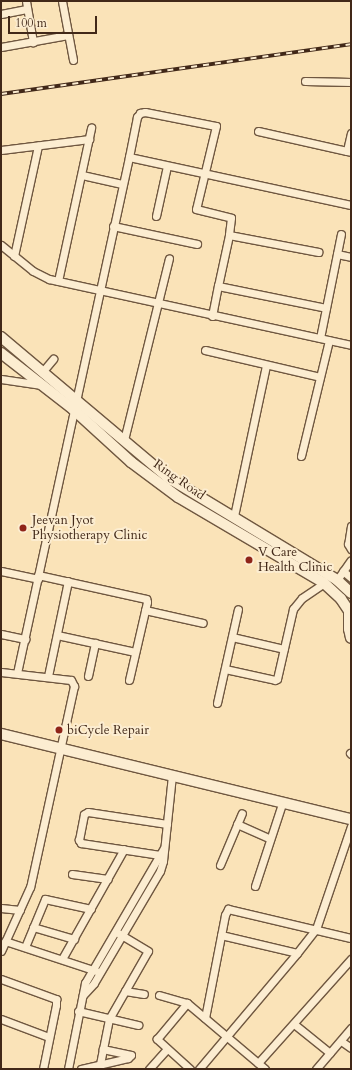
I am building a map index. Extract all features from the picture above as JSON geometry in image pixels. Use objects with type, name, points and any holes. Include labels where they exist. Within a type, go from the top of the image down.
[{"type":"street","points":[[26,1],[33,42]]},
{"type":"street","points":[[62,1],[74,60]]},
{"type":"street","points":[[1,14],[27,9]]},
{"type":"street","points":[[1,48],[68,35]]},
{"type":"street","points":[[305,81],[351,82]]},
{"type":"street","points":[[17,673],[122,184],[137,117],[140,113],[145,112],[216,126],[196,209],[231,218],[229,235],[212,316]]},
{"type":"street","points":[[58,281],[91,128]]},
{"type":"street","points":[[258,131],[349,151],[351,134]]},
{"type":"street","points":[[1,150],[89,139]]},
{"type":"street","points":[[14,256],[38,146]]},
{"type":"street","points":[[129,157],[351,206]]},
{"type":"street","points":[[156,216],[167,166]]},
{"type":"street","points":[[82,175],[122,184]]},
{"type":"street","points":[[113,226],[197,244]]},
{"type":"street","points":[[320,338],[341,234]]},
{"type":"street","points":[[229,235],[318,252]]},
{"type":"street","points":[[1,245],[37,274],[58,281],[212,316],[351,345]]},
{"type":"street","points":[[337,254],[351,257]]},
{"type":"street","points":[[124,440],[169,258]]},
{"type":"street","points":[[218,286],[326,308]]},
{"type":"street","name":"Ring Road","points":[[1,337],[43,371],[131,462],[178,497],[324,583],[341,599],[350,612]]},
{"type":"street","points":[[301,456],[329,340]]},
{"type":"street","points":[[204,350],[266,366],[320,377]]},
{"type":"street","name":"Ring Road","points":[[1,353],[44,386],[75,404],[124,440],[167,477],[234,516],[337,580],[351,593]]},
{"type":"street","points":[[43,371],[53,359]]},
{"type":"street","points":[[234,516],[266,366]]},
{"type":"street","points":[[1,379],[44,386]]},
{"type":"street","points":[[351,526],[348,544],[351,549]]},
{"type":"street","points":[[337,580],[351,560]]},
{"type":"street","points":[[1,571],[68,581],[143,598],[147,602],[129,680]]},
{"type":"street","points":[[343,571],[351,578]]},
{"type":"street","points":[[48,676],[68,581]]},
{"type":"street","points":[[225,669],[275,680],[279,676],[291,618],[297,603],[324,583]]},
{"type":"street","points":[[145,610],[203,623]]},
{"type":"street","points":[[217,703],[238,610]]},
{"type":"street","points":[[350,612],[349,629],[351,638]]},
{"type":"street","points":[[1,634],[25,639]]},
{"type":"street","points":[[57,635],[135,652]]},
{"type":"street","points":[[232,637],[284,649]]},
{"type":"street","points":[[88,676],[95,643]]},
{"type":"street","points":[[1,672],[48,676],[71,680],[74,686],[32,881],[3,946],[25,947],[96,971]]},
{"type":"street","points":[[1,734],[61,750],[283,801],[351,819]]},
{"type":"street","points":[[118,932],[160,871],[172,775]]},
{"type":"street","points":[[255,886],[283,801]]},
{"type":"street","points":[[162,851],[124,849],[80,843],[79,840],[84,814],[88,812],[166,824]]},
{"type":"street","points":[[220,865],[242,813]]},
{"type":"street","points":[[238,824],[270,839]]},
{"type":"street","points":[[199,1069],[297,954],[316,929],[351,826]]},
{"type":"street","points":[[62,959],[124,849]]},
{"type":"street","points":[[68,1069],[78,1012],[83,995],[94,982],[96,971],[118,932],[139,889],[162,851]]},
{"type":"street","points":[[72,874],[108,879]]},
{"type":"street","points":[[139,889],[146,893]]},
{"type":"street","points":[[25,947],[43,901],[47,898],[91,909]]},
{"type":"street","points":[[1,908],[20,910]]},
{"type":"street","points":[[206,1018],[225,915],[228,909],[351,938]]},
{"type":"street","points":[[33,927],[74,939]]},
{"type":"street","points":[[100,1064],[109,1019],[148,952],[118,932]]},
{"type":"street","points":[[221,935],[297,954]]},
{"type":"street","points":[[258,1063],[351,959]]},
{"type":"street","points":[[1,979],[56,999],[43,1069]]},
{"type":"street","points":[[125,991],[144,994]]},
{"type":"street","points":[[160,995],[187,1003],[265,1069]]},
{"type":"street","points":[[187,1003],[158,1037],[158,1042],[190,1069]]},
{"type":"street","points":[[78,1012],[138,1025]]},
{"type":"street","points":[[1,1019],[49,1037]]},
{"type":"street","points":[[294,1024],[330,1053]]},
{"type":"street","points":[[316,1069],[351,1028]]},
{"type":"street","points":[[340,1040],[351,1048]]},
{"type":"street","points":[[82,1069],[128,1058],[131,1055],[103,1049]]},
{"type":"street","points":[[149,1069],[167,1049]]},
{"type":"railway","points":[[1,94],[351,44]]},
{"type":"place","name":"Jeevan Jyot Physiotherapy Clinic","points":[[23,528]]},
{"type":"place","name":"V Care Health Clinic","points":[[249,560]]},
{"type":"place","name":"biCycle Repair","points":[[59,730]]}]
